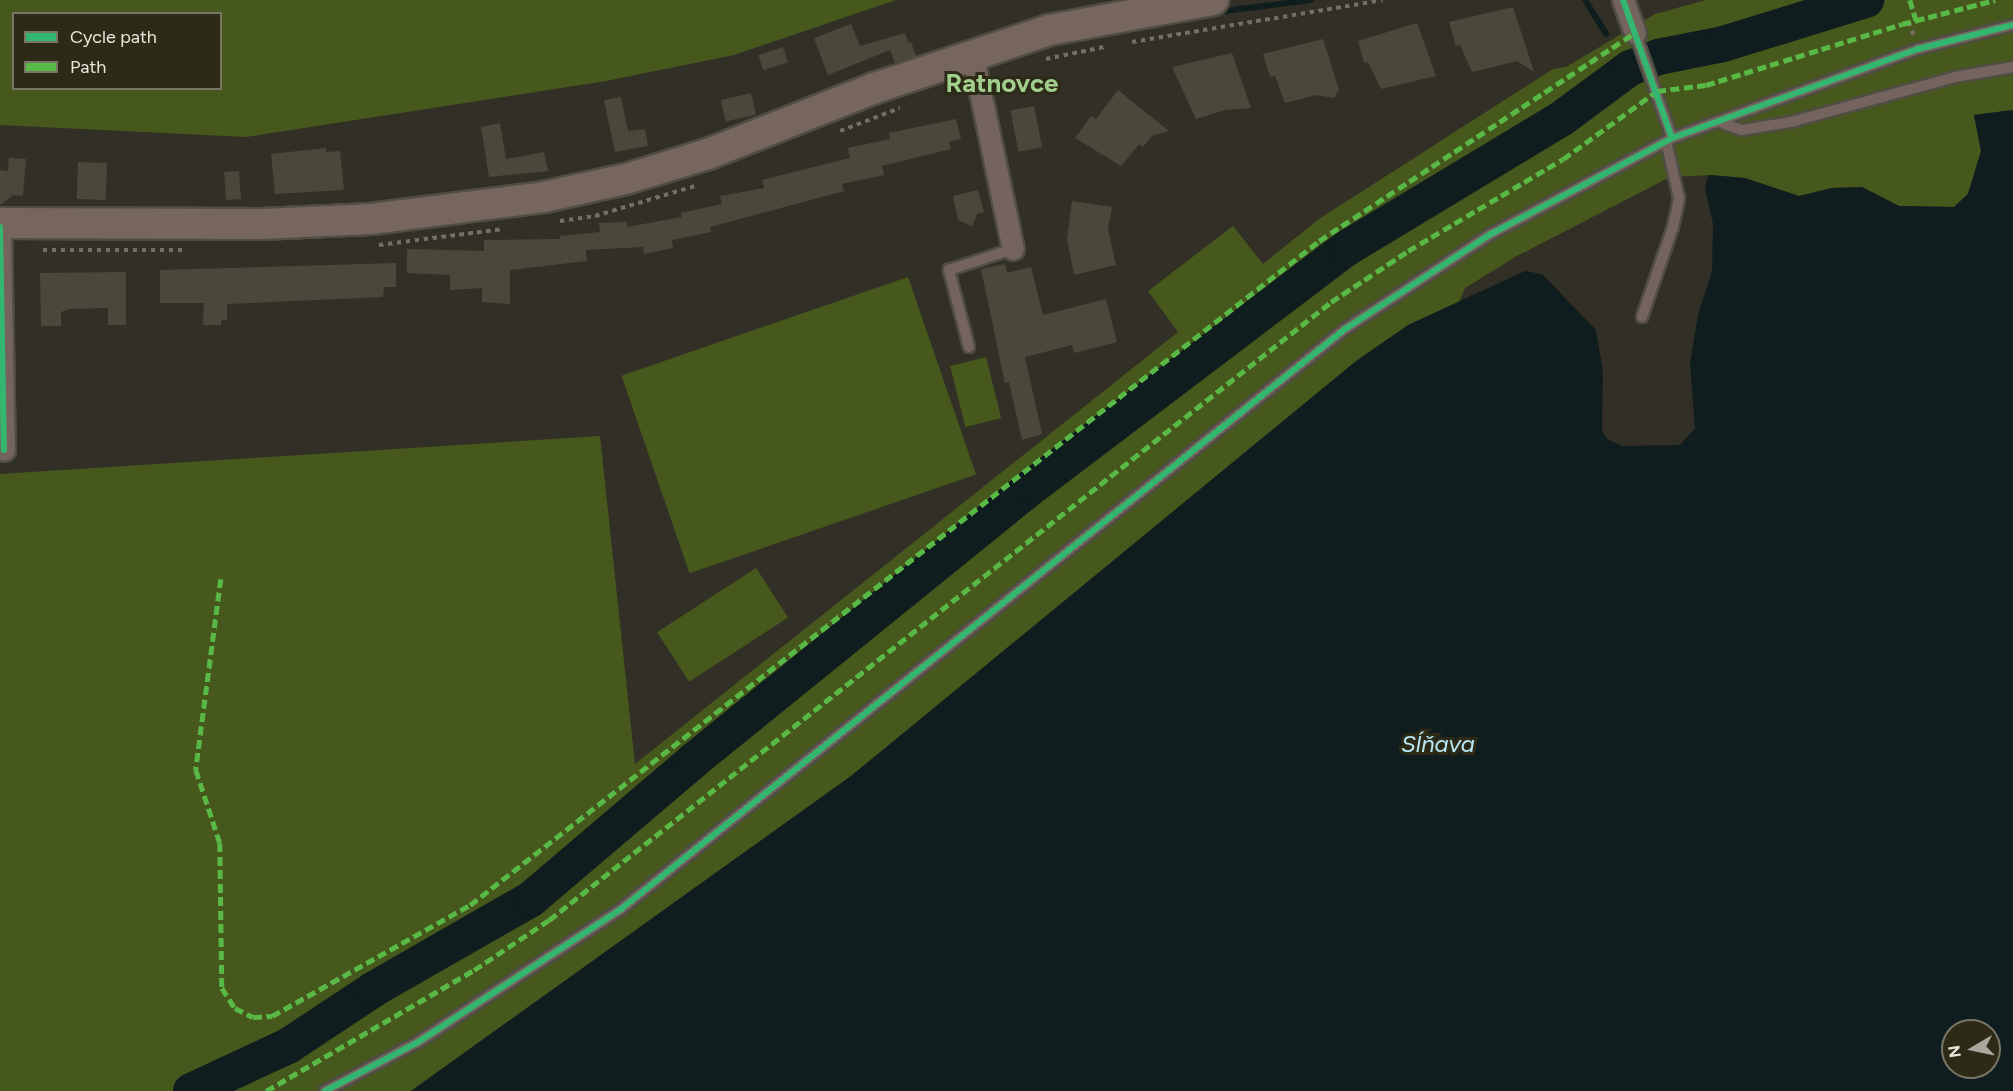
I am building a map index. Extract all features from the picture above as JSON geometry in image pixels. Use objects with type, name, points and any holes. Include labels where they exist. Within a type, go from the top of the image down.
[{"type":"main road","points":[[0,225],[205,224],[371,219],[544,197],[626,179],[708,154],[972,53],[1087,21],[1213,0]]},
{"type":"street","points":[[1623,0],[1637,41]]},
{"type":"street","points":[[972,53],[1013,249]]},
{"type":"street","points":[[0,225],[4,450]]},
{"type":"lane","points":[[325,1091],[418,1042],[621,909],[1345,329],[1491,234],[1669,139],[1918,49],[2013,25]]},
{"type":"lane","points":[[1637,41],[1650,73],[1669,139],[1679,198],[1673,227],[1642,317]]},
{"type":"lane","points":[[1717,121],[1742,130],[1781,123],[1955,77],[2013,67]]},
{"type":"lane","points":[[969,347],[949,270],[1013,249]]},
{"type":"green space","points":[[0,0],[896,0],[734,55],[606,81],[246,137],[0,125]]},
{"type":"green space","points":[[1706,0],[2013,0],[2013,110],[1974,115],[1981,151],[1968,194],[1954,207],[1899,206],[1862,187],[1832,188],[1799,196],[1745,178],[1714,175],[1670,177],[1517,256],[1465,288],[1458,305],[1408,325],[851,776],[411,1091],[0,1091],[0,474],[600,436],[635,764],[1178,332],[1148,291],[1233,226],[1263,264],[1319,219],[1553,69],[1566,67],[1655,14]]},
{"type":"green space","points":[[908,277],[976,475],[690,573],[622,376]]},
{"type":"green space","points":[[986,357],[1001,418],[965,427],[950,366]]},
{"type":"green space","points":[[756,568],[788,617],[689,682],[657,632]]},
{"type":"water","name":"Sĺňava","points":[[2013,110],[2013,1091],[411,1091],[851,776],[1356,361],[1408,325],[1525,271],[1542,274],[1596,330],[1603,372],[1602,430],[1607,439],[1622,446],[1680,445],[1695,428],[1690,363],[1698,315],[1712,271],[1713,224],[1705,189],[1708,175],[1745,178],[1799,196],[1832,188],[1862,187],[1899,206],[1954,207],[1968,194],[1981,151],[1974,115]]},
{"type":"building","points":[[1513,7],[1534,72],[1517,61],[1472,72],[1460,45],[1456,46],[1449,22]]},
{"type":"building","points":[[1417,23],[1436,76],[1381,89],[1368,62],[1364,63],[1358,41]]},
{"type":"building","points":[[851,24],[860,46],[905,33],[908,42],[904,44],[911,42],[916,56],[895,63],[890,50],[828,75],[814,38]]},
{"type":"building","points":[[1323,39],[1339,90],[1334,98],[1316,95],[1285,103],[1275,76],[1270,77],[1263,54]]},
{"type":"building","points":[[783,47],[788,62],[763,70],[758,55]]},
{"type":"building","points":[[1232,53],[1251,108],[1225,110],[1196,119],[1172,67]]},
{"type":"building","points":[[1118,90],[1169,131],[1152,136],[1143,147],[1139,144],[1121,166],[1075,138],[1091,116],[1096,119]]},
{"type":"building","points":[[751,93],[756,114],[726,121],[721,100]]},
{"type":"building","points":[[621,97],[628,131],[645,129],[648,146],[615,152],[604,100]]},
{"type":"building","points":[[1034,106],[1042,147],[1018,152],[1010,111]]},
{"type":"building","points":[[956,119],[961,139],[949,142],[951,149],[882,166],[884,175],[842,184],[844,191],[710,227],[711,232],[672,240],[673,248],[644,254],[643,247],[586,250],[587,261],[510,270],[510,304],[482,302],[482,288],[450,290],[450,275],[407,273],[407,249],[484,251],[484,240],[560,239],[560,236],[600,232],[599,223],[627,222],[627,227],[682,217],[681,213],[722,204],[720,196],[764,188],[762,180],[850,158],[848,148],[890,139],[889,133]]},
{"type":"building","points":[[500,123],[506,159],[544,152],[548,171],[489,177],[481,127]]},
{"type":"building","points":[[326,148],[326,152],[340,151],[344,190],[275,194],[271,154]]},
{"type":"building","points":[[9,158],[26,159],[23,196],[13,195],[0,205],[0,170],[8,171]]},
{"type":"building","points":[[78,162],[107,163],[106,200],[77,199]]},
{"type":"building","points":[[239,171],[241,199],[226,200],[224,172]]},
{"type":"building","points":[[978,190],[984,212],[977,214],[972,226],[958,220],[953,196]]},
{"type":"building","points":[[1072,201],[1112,207],[1108,229],[1116,265],[1074,275],[1067,239]]},
{"type":"building","points":[[396,263],[396,287],[384,287],[383,297],[227,304],[227,320],[221,320],[221,325],[203,325],[204,303],[160,303],[160,270]]},
{"type":"building","points":[[1005,264],[1007,273],[1031,267],[1043,315],[1106,299],[1117,342],[1074,353],[1072,345],[1025,357],[1042,434],[1022,440],[1009,382],[1005,383],[981,269]]},
{"type":"building","points":[[126,272],[126,325],[108,325],[108,308],[69,309],[61,312],[61,326],[41,326],[40,273]]},
{"type":"waterway","points":[[1216,12],[1311,0]]},
{"type":"waterway","points":[[1585,0],[1606,34]]},
{"type":"waterway","points":[[191,1091],[288,1046],[374,989],[531,899],[693,761],[1033,486],[1347,248],[1561,119],[1630,68],[1658,57],[1723,44],[1866,0]]},
{"type":"waterway","points":[[1621,60],[1625,70]]},
{"type":"marked path","points":[[1910,0],[1916,20]]},
{"type":"marked path","points":[[266,1091],[474,970],[549,920],[1331,302],[1408,251],[1563,159],[1657,91],[1706,85],[1902,24],[1995,0]]},
{"type":"marked path","points":[[221,579],[196,770],[220,843],[222,988],[235,1008],[253,1017],[272,1016],[470,905],[1319,241],[1635,33]]},
{"type":"cycle path","points":[[1623,0],[1672,138]]},
{"type":"cycle path","points":[[325,1091],[418,1042],[621,909],[1345,329],[1491,234],[1672,138],[1918,49],[2013,25]]},
{"type":"cycle path","points":[[0,227],[4,450]]},
{"type":"district","name":"Ratnovce","points":[[1002,84]]}]
